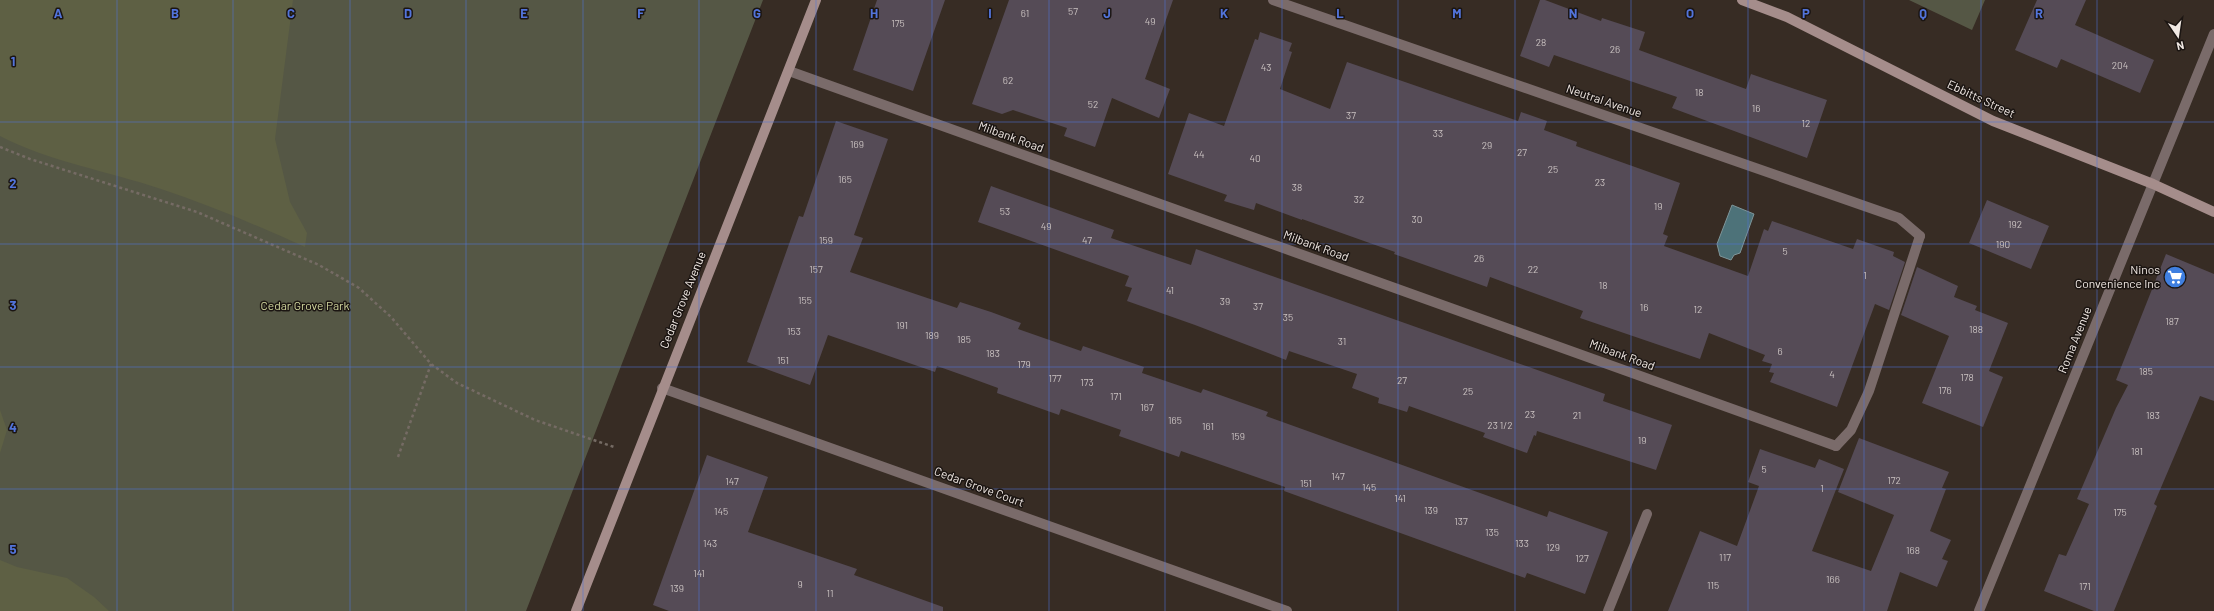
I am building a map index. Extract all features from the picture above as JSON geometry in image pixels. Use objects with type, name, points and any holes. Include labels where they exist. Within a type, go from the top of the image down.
[{"type":"street","name":"Cedar Grove Avenue","points":[[576,611],[662,388],[816,0]]},
{"type":"street","name":"Neutral Avenue","points":[[1274,0],[1900,218],[1920,236],[1869,391],[1851,430],[1836,446]]},
{"type":"street","name":"Ebbitts Street","points":[[1742,0],[1786,17],[1993,121],[2153,184],[2214,212]]},
{"type":"street","name":"Roma Avenue","points":[[1979,611],[2214,34]]},
{"type":"street","name":"Milbank Road","points":[[789,71],[1836,446]]},
{"type":"street","name":"Cedar Grove Court","points":[[662,388],[1288,611]]},
{"type":"street","points":[[1608,611],[1647,514]]},
{"type":"path","points":[[0,147],[30,159],[197,212],[319,265],[359,288],[391,317],[431,364],[457,383],[536,420],[601,442]]},
{"type":"path","points":[[398,457],[431,364]]},
{"type":"green space","name":"Cedar Grove Park","points":[[0,0],[763,0],[526,611],[0,611]]},
{"type":"green space","points":[[0,0],[293,0],[275,139],[290,202],[307,233],[305,247],[198,202],[161,189],[39,153],[0,136]]},
{"type":"green space","points":[[1909,0],[1985,0],[1972,30]]},
{"type":"green space","points":[[0,410],[7,430],[0,453]]},
{"type":"green space","points":[[0,560],[17,567],[67,578],[94,597],[109,611],[0,611]]},
{"type":"water","points":[[1732,205],[1754,214],[1740,253],[1734,255],[1731,260],[1720,256],[1717,244]]},
{"type":"building","points":[[877,0],[945,0],[913,91],[853,70]]},
{"type":"building","points":[[1009,0],[1173,0],[1145,79],[1170,89],[1159,118],[1112,98],[1095,147],[1064,136],[1067,128],[1013,110],[1002,114],[972,104]]},
{"type":"building","points":[[1540,0],[1545,0],[1601,21],[1602,18],[1645,32],[1639,50],[1746,89],[1751,74],[1827,100],[1807,158],[1672,108],[1677,97],[1554,55],[1549,67],[1520,56]]},
{"type":"building","points":[[2037,0],[2086,0],[2075,25],[2154,60],[2140,93],[2061,59],[2057,68],[2015,50]]},
{"type":"building","points":[[1260,32],[1292,43],[1289,51],[1292,52],[1280,89],[1330,109],[1347,62],[1518,121],[1521,112],[1547,121],[1544,130],[1577,142],[1576,146],[1680,183],[1663,234],[1668,236],[1664,246],[1748,276],[1764,229],[1768,231],[1772,221],[1853,249],[1857,239],[1894,252],[1893,256],[1905,262],[1889,310],[1875,304],[1837,407],[1770,382],[1774,373],[1769,372],[1772,364],[1762,361],[1765,355],[1709,333],[1700,359],[1580,318],[1583,311],[1490,277],[1487,287],[1394,254],[1395,252],[1256,203],[1254,210],[1224,201],[1227,195],[1168,174],[1189,113],[1224,126],[1255,39],[1258,40]]},
{"type":"building","points":[[836,121],[888,139],[854,235],[863,238],[850,272],[957,308],[960,302],[991,312],[1021,323],[1018,329],[1081,351],[1083,346],[1144,367],[1142,373],[1201,393],[1203,389],[1268,412],[1266,416],[1547,517],[1549,511],[1608,532],[1585,594],[1527,573],[1525,578],[1284,491],[1285,487],[1181,451],[1179,457],[1119,436],[1121,430],[1061,409],[1059,415],[997,393],[998,388],[937,366],[935,372],[828,335],[810,385],[747,362],[799,216],[803,217]]},
{"type":"building","points":[[991,186],[1114,230],[1111,238],[1191,265],[1196,249],[1605,394],[1603,401],[1672,425],[1656,470],[1537,431],[1527,453],[1483,437],[1485,433],[1409,406],[1407,412],[1378,403],[1379,398],[1352,388],[1357,374],[1289,351],[1286,360],[1127,301],[1132,288],[1125,286],[1129,276],[978,222]]},
{"type":"building","points":[[1987,200],[2049,226],[2031,269],[1969,243]]},
{"type":"building","points":[[2166,254],[2214,274],[2214,401],[2200,396],[2154,504],[2157,506],[2114,611],[2094,611],[2044,591],[2059,554],[2066,556],[2089,504],[2077,499],[2116,408],[2128,385],[2116,380]]},
{"type":"building","points":[[1917,267],[1958,286],[1954,297],[1977,306],[1975,310],[2008,323],[1989,371],[2003,377],[1983,427],[1922,403],[1949,336],[1901,315]]},
{"type":"building","points":[[1859,438],[1949,472],[1942,488],[1946,489],[1930,531],[1951,540],[1942,559],[1948,561],[1937,587],[1900,572],[1887,611],[1668,611],[1700,531],[1737,546],[1759,486],[1748,482],[1760,449],[1815,468],[1819,459],[1844,469],[1812,551],[1871,571],[1894,515],[1838,492]]},
{"type":"building","points":[[707,455],[768,477],[748,532],[857,569],[854,575],[943,607],[943,611],[669,611],[653,605]]},
{"type":"place","name":"Ninos Convenience Inc","points":[[2175,277]]}]
